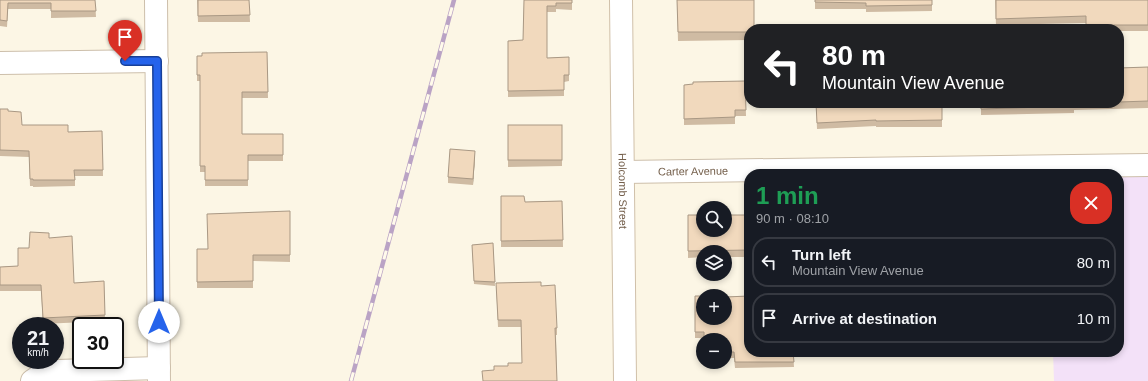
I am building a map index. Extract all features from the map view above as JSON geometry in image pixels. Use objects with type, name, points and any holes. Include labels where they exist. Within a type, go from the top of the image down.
[{"type":"street","points":[[32,381],[56,371],[159,375],[156,0]]},
{"type":"street","name":"Holcomb Street","points":[[621,0],[625,381]]},
{"type":"street","points":[[0,63],[157,61]]},
{"type":"street","name":"Carter Avenue","points":[[848,169],[1148,165]]},
{"type":"street","name":"Carter Avenue","points":[[623,172],[744,170]]},
{"type":"shaded area","points":[[1148,165],[1148,381],[1054,381],[1053,357],[1124,357],[1124,172]]},
{"type":"building","points":[[0,0],[95,0],[96,11],[51,11],[51,3],[8,3],[7,21],[0,20]]},
{"type":"building","points":[[198,0],[249,0],[250,15],[198,16]]},
{"type":"building","points":[[524,0],[572,0],[572,3],[556,3],[556,6],[547,6],[547,58],[569,57],[569,75],[564,75],[564,90],[508,91],[508,41],[523,40]]},
{"type":"building","points":[[677,0],[754,0],[754,24],[744,24],[744,32],[678,32]]},
{"type":"building","points":[[815,0],[932,0],[932,5],[866,6],[866,3],[815,2]]},
{"type":"building","points":[[996,0],[1148,0],[1148,25],[1086,24],[1086,16],[996,19]]},
{"type":"building","points":[[267,52],[268,92],[242,92],[242,134],[283,134],[283,155],[248,155],[248,180],[205,180],[205,166],[200,166],[200,75],[197,75],[197,56],[202,56],[202,53]]},
{"type":"building","points":[[1148,67],[1148,101],[1124,102],[1124,68]]},
{"type":"building","points":[[744,81],[744,108],[746,108],[746,110],[735,110],[735,117],[684,119],[684,85],[693,84],[693,82]]},
{"type":"building","points":[[816,108],[942,108],[942,120],[876,120],[817,123]]},
{"type":"building","points":[[981,108],[1012,108],[981,109]]},
{"type":"building","points":[[0,109],[21,112],[22,125],[68,125],[68,132],[102,131],[103,170],[74,170],[75,180],[30,179],[29,151],[0,150]]},
{"type":"building","points":[[508,125],[562,125],[562,160],[508,160]]},
{"type":"building","points":[[450,149],[475,151],[473,179],[448,177]]},
{"type":"building","points":[[501,196],[524,196],[525,202],[562,201],[563,240],[501,241]]},
{"type":"building","points":[[290,211],[290,255],[253,255],[253,281],[197,282],[197,249],[208,249],[207,214]]},
{"type":"building","points":[[688,215],[696,215],[696,237],[732,237],[732,215],[744,215],[744,250],[732,250],[732,245],[696,245],[696,251],[688,251]]},
{"type":"building","points":[[30,232],[49,233],[49,238],[72,236],[74,283],[104,281],[105,315],[43,317],[41,285],[0,285],[0,267],[18,266],[18,248],[29,248]]},
{"type":"building","points":[[493,243],[495,282],[474,281],[472,245]]},
{"type":"building","points":[[541,282],[541,286],[555,285],[557,381],[483,381],[482,371],[494,370],[494,366],[508,366],[508,363],[522,363],[521,320],[498,320],[496,283]]},
{"type":"building","points":[[695,296],[696,325],[732,325],[732,297],[744,296],[744,357],[794,357],[794,362],[735,362],[734,352],[732,352],[732,333],[695,332]]},
{"type":"railway","points":[[351,381],[454,0]]},
{"type":"route","points":[[125,61],[157,61],[159,322]]}]
